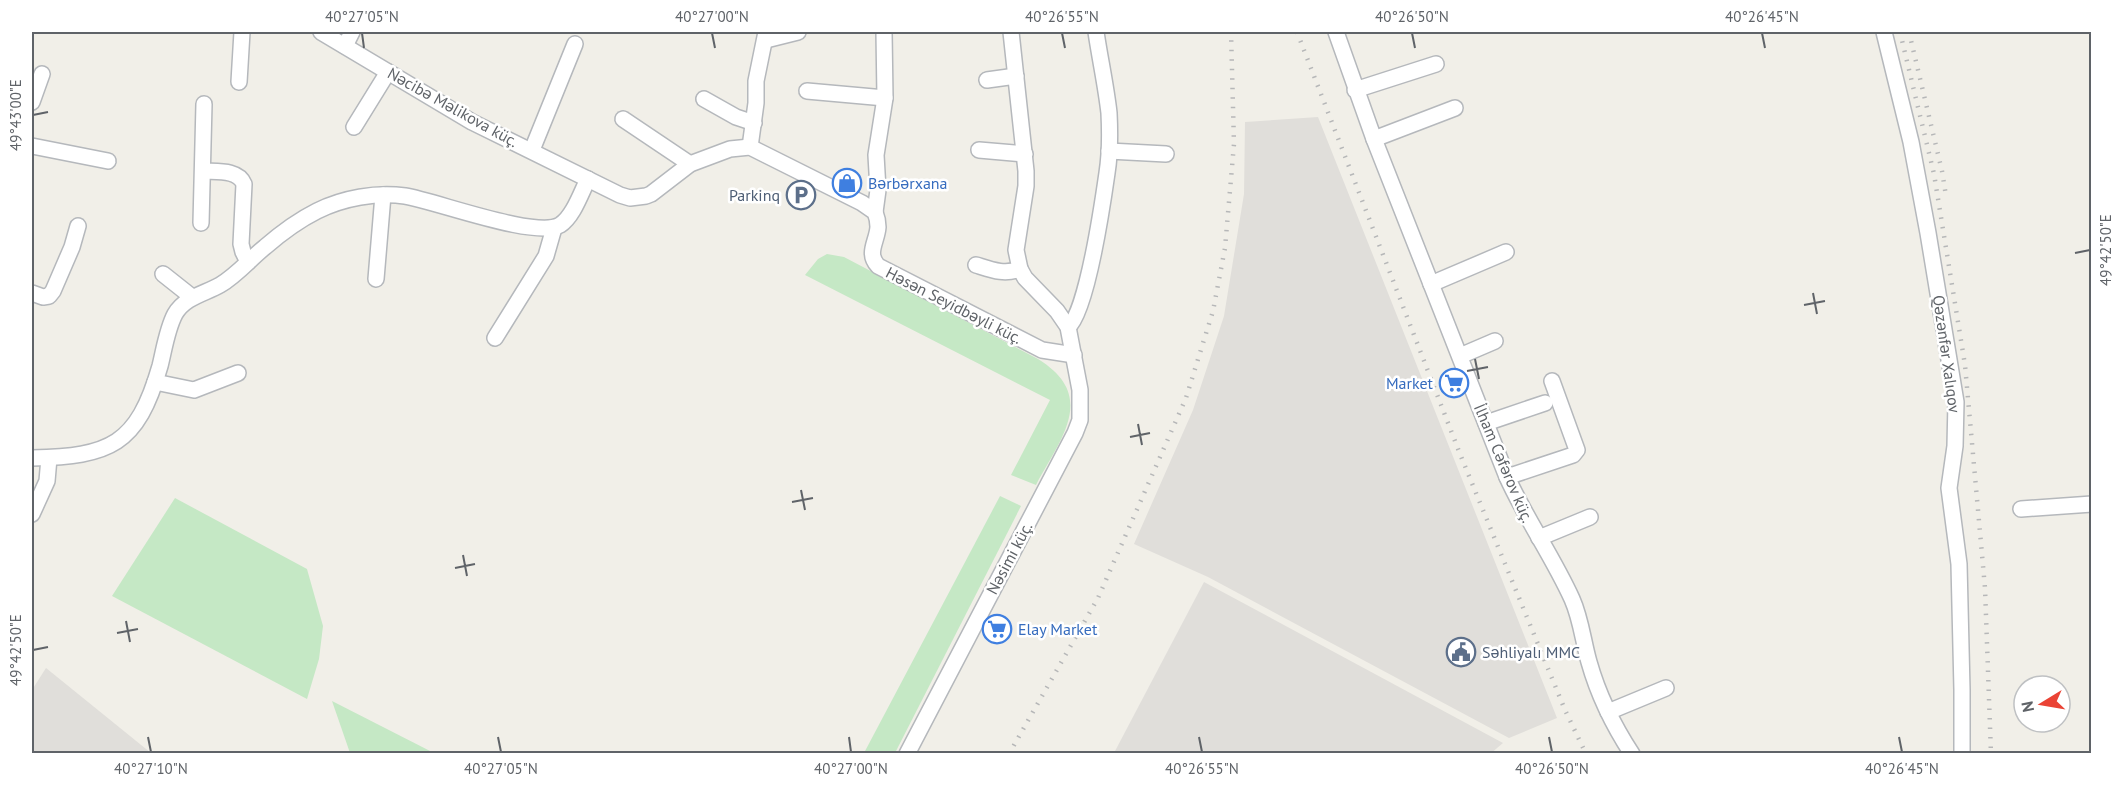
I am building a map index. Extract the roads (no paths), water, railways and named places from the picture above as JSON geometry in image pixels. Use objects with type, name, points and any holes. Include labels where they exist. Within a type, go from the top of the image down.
[{"type":"street","points":[[239,82],[242,32]]},
{"type":"street","name":"Nəcibə Məlikova küç.","points":[[321,32],[348,39],[388,72],[472,122],[588,179]]},
{"type":"street","points":[[750,147],[758,66],[766,36],[798,32]]},
{"type":"street","name":"Həsən Seyidbəyli küç.","points":[[884,32],[885,98],[876,155],[878,190],[875,212],[878,230],[871,253],[873,260],[878,266],[1042,350],[1074,355]]},
{"type":"street","points":[[1011,32],[1025,154],[1026,186],[1016,241],[1020,269],[1025,278],[1057,311],[1068,327],[1074,323],[1079,313],[1087,285],[1108,172],[1108,113],[1096,32]]},
{"type":"street","name":"İlham Cəfərov küç.","points":[[1336,32],[1355,90],[1507,477],[1522,510],[1576,608],[1597,689],[1632,753]]},
{"type":"street","name":"Qəzənfər Xalıqov","points":[[1884,32],[1911,142],[1956,402],[1955,446],[1949,488],[1959,564],[1962,753]]},
{"type":"street","points":[[532,150],[575,44]]},
{"type":"street","points":[[1355,90],[1436,64]]},
{"type":"street","points":[[354,127],[388,72]]},
{"type":"street","points":[[32,102],[42,74]]},
{"type":"street","points":[[987,80],[1016,76]]},
{"type":"street","points":[[807,91],[885,98]]},
{"type":"street","points":[[704,99],[736,117],[754,123]]},
{"type":"street","points":[[201,223],[204,104]]},
{"type":"street","points":[[1374,139],[1455,108]]},
{"type":"street","points":[[623,119],[690,164]]},
{"type":"street","points":[[32,146],[108,161]]},
{"type":"street","points":[[32,459],[80,455],[105,448],[119,441],[131,430],[144,409],[155,382],[174,315],[181,306],[192,297],[219,285],[234,275],[266,246],[316,211],[335,203],[362,196],[404,196],[518,225],[554,228],[561,225],[567,218],[588,179],[620,195],[638,198],[651,194],[690,164],[730,149],[750,147],[862,203],[875,212]]},
{"type":"street","points":[[979,150],[1025,154]]},
{"type":"street","points":[[1109,151],[1166,154]]},
{"type":"street","points":[[202,171],[235,174],[242,178],[244,184],[241,244],[248,262]]},
{"type":"street","points":[[376,279],[383,195]]},
{"type":"street","points":[[32,293],[49,297],[72,247],[78,226]]},
{"type":"street","points":[[495,338],[546,256],[554,228]]},
{"type":"street","points":[[1431,284],[1506,252]]},
{"type":"street","points":[[976,265],[1000,273],[1010,273],[1020,269]]},
{"type":"street","points":[[163,274],[192,297]]},
{"type":"street","name":"Nəsimi küç.","points":[[907,753],[1080,420],[1081,406],[1068,327]]},
{"type":"street","points":[[1460,356],[1495,341]]},
{"type":"street","points":[[155,382],[194,390],[238,373]]},
{"type":"street","points":[[1507,477],[1573,454],[1577,450],[1552,381]]},
{"type":"street","points":[[1486,423],[1545,403]]},
{"type":"street","points":[[32,514],[47,481],[49,458]]},
{"type":"street","points":[[2021,509],[2091,504]]},
{"type":"street","points":[[1539,538],[1590,517]]},
{"type":"street","points":[[1608,712],[1666,688]]},
{"type":"railway","points":[[1009,754],[1098,598],[1186,398],[1213,311],[1225,248],[1234,144],[1231,32]]},
{"type":"railway","points":[[1297,32],[1460,454],[1565,710],[1586,754]]},
{"type":"railway","points":[[1900,32],[1934,174],[1965,365],[1985,588],[1991,754]]},
{"type":"railway","points":[[1909,32],[1946,196]]},
{"type":"place","name":"Bərbərxana","points":[[847,183]]},
{"type":"place","name":"Parkinq","points":[[801,195]]},
{"type":"place","name":"Market","points":[[1454,383]]},
{"type":"place","name":"Elay Market","points":[[997,629]]},
{"type":"place","name":"Səhliyalı MMC","points":[[1461,652]]}]
